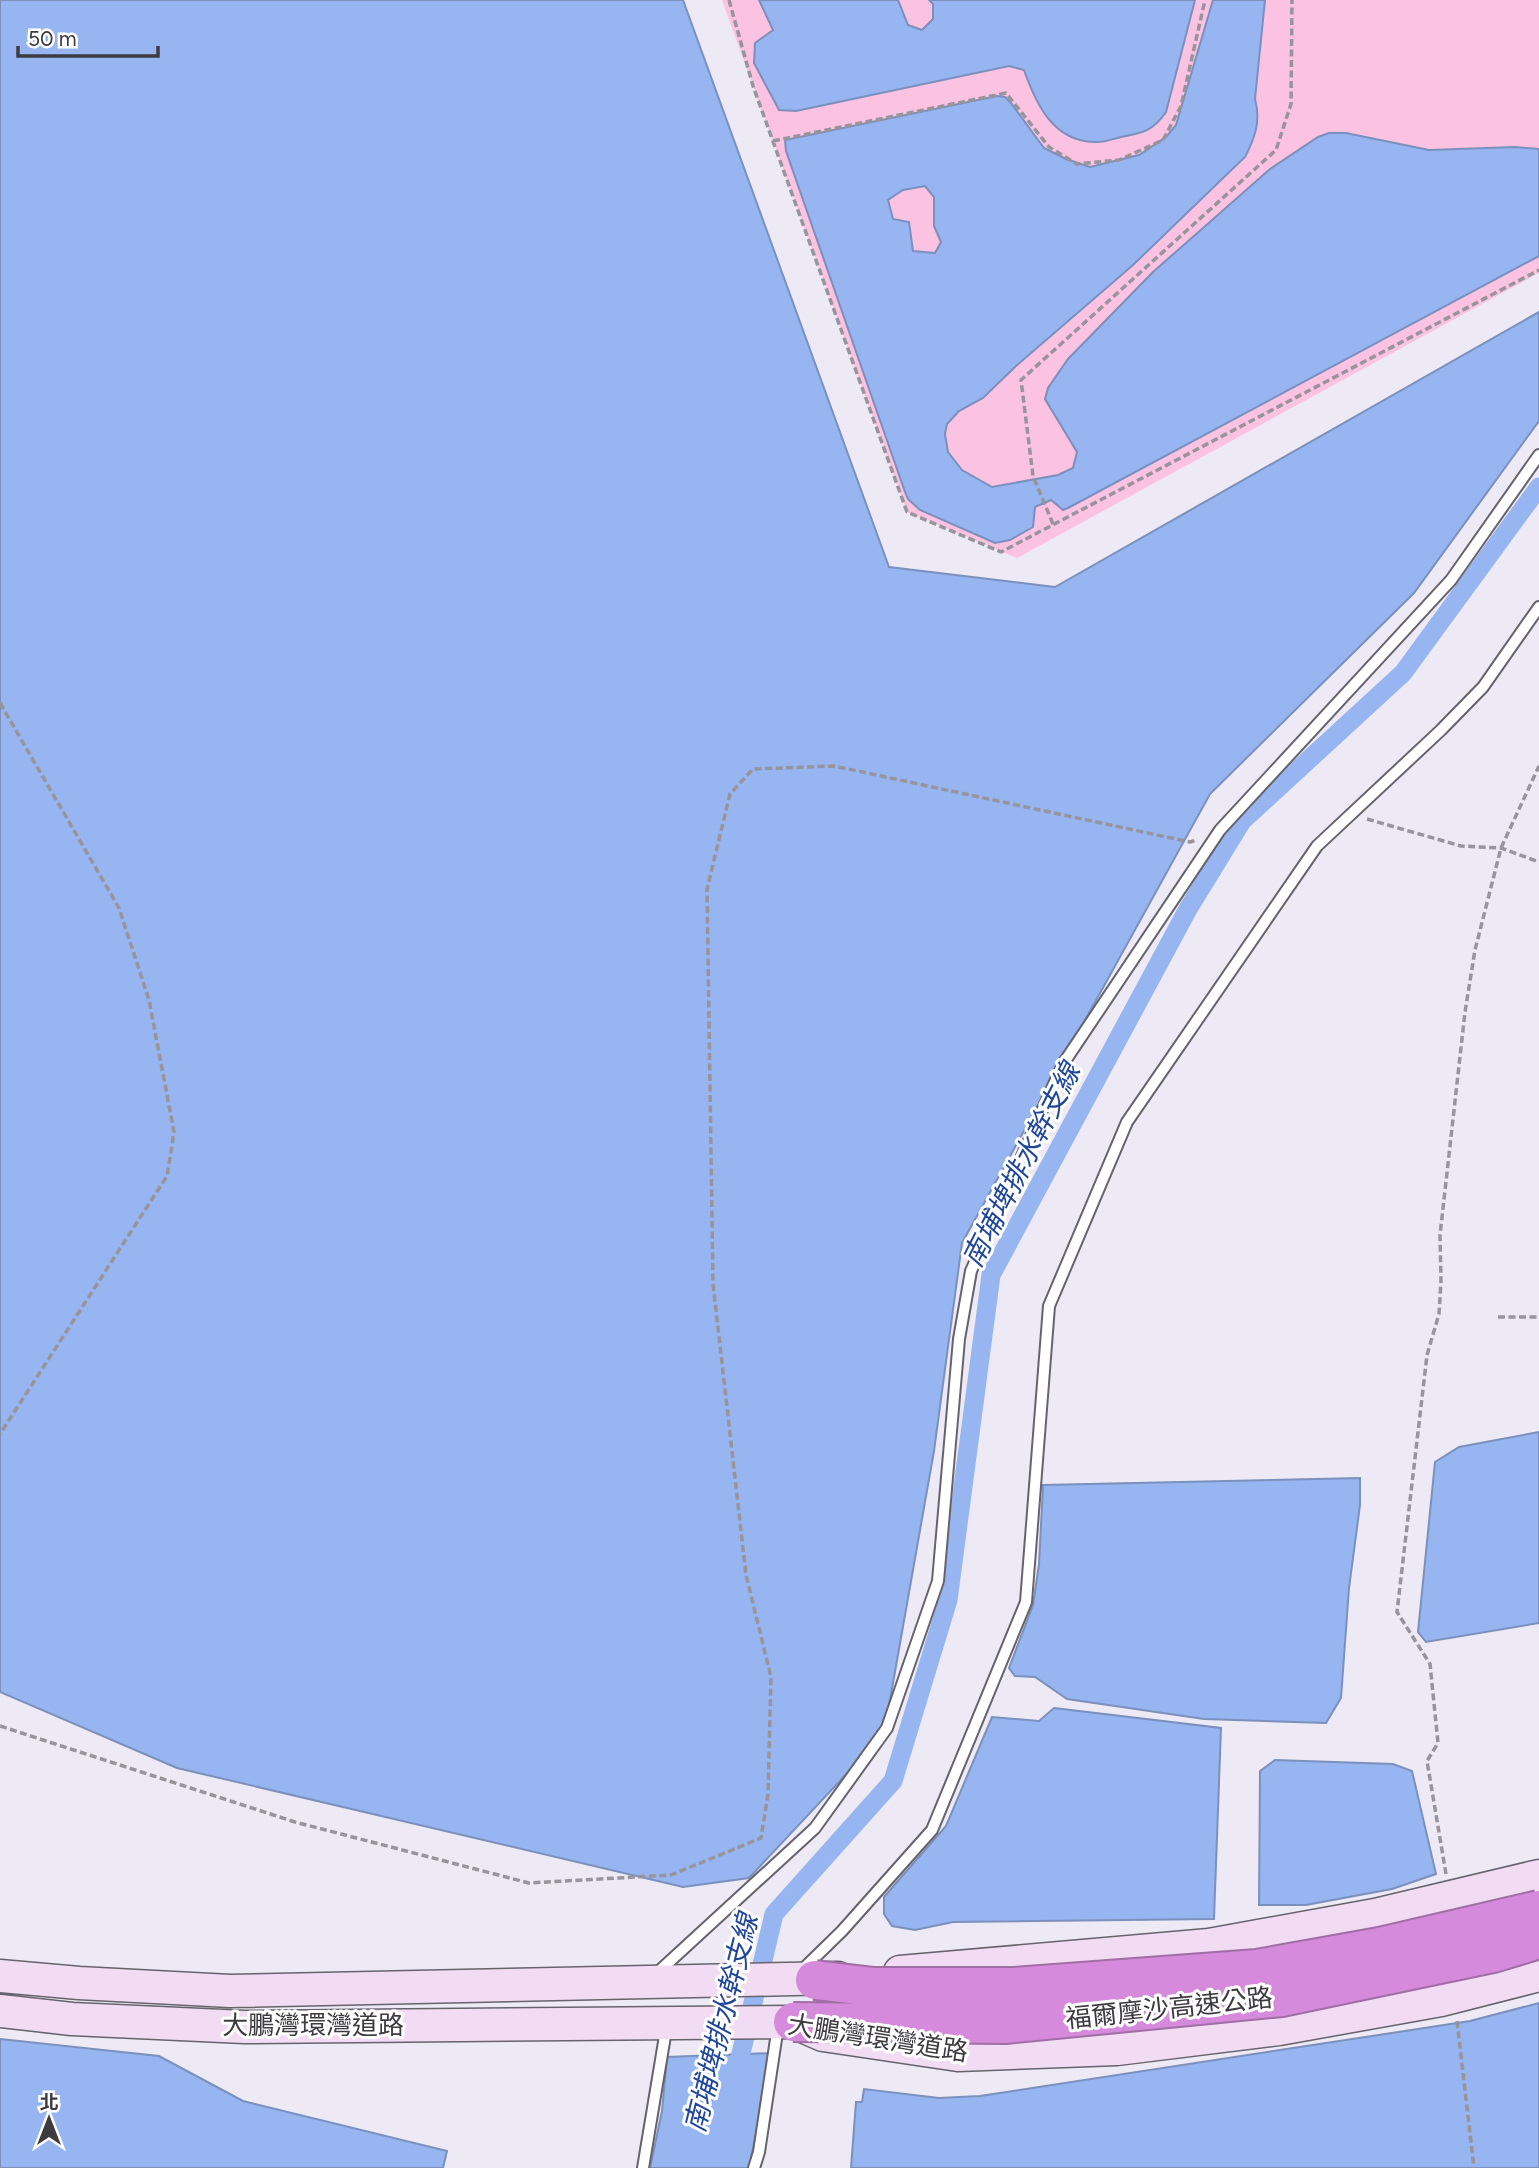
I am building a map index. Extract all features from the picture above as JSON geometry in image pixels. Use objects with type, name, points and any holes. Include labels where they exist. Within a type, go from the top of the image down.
[{"type":"highway","name":"福爾摩沙高速公路","points":[[799,1980],[874,1987],[1014,1987],[1257,1969],[1380,1947],[1539,1910]]},
{"type":"highway","name":"福爾摩沙高速公路","points":[[782,2025],[1005,2024],[1282,1997],[1493,1953],[1539,1939]]},
{"type":"street","name":"大鵬灣環灣道路","points":[[0,1976],[230,1991],[799,1980],[1209,1945],[1375,1915],[1539,1876]]},
{"type":"street","points":[[1450,1897],[1466,1994]]},
{"type":"street","name":"大鵬灣環灣道路","points":[[0,2011],[72,2020],[244,2027],[706,2023],[782,2025],[823,2035],[958,2055],[1117,2049],[1279,2029],[1466,1994],[1539,1975]]},
{"type":"lane","points":[[647,1983],[815,1828],[887,1728],[938,1581],[959,1339],[971,1271],[1063,1063],[1220,830],[1451,580],[1539,456]]},
{"type":"lane","points":[[799,1980],[932,1830],[1026,1602],[1049,1306],[1127,1122],[1317,846],[1483,687],[1539,607]]},
{"type":"lane","points":[[0,2021],[216,2038]]},
{"type":"lane","points":[[754,2168],[782,2025]]},
{"type":"lane","points":[[652,2036],[678,2035]]},
{"type":"lane","points":[[643,2168],[665,2036]]},
{"type":"path","points":[[729,0],[753,86],[907,512],[1001,552],[1539,270]]},
{"type":"path","points":[[773,141],[1006,93],[1049,147],[1077,164],[1119,160],[1163,140],[1181,106],[1205,0]]},
{"type":"path","points":[[1053,524],[1033,476],[1021,380],[1276,150],[1291,104],[1292,0]]},
{"type":"path","points":[[0,703],[120,908],[149,1000],[174,1132],[167,1176],[0,1434]]},
{"type":"path","points":[[0,1726],[295,1822],[529,1883],[671,1875],[761,1838],[768,1794],[771,1676],[746,1575],[713,1284],[707,889],[730,794],[752,769],[834,766],[1190,842],[1220,830]]},
{"type":"path","points":[[1450,1897],[1427,1761],[1438,1743],[1430,1664],[1398,1612],[1427,1355],[1439,1314],[1440,1235],[1465,1012],[1475,950],[1501,848],[1539,766]]},
{"type":"path","points":[[1351,814],[1461,846],[1501,848],[1539,862]]},
{"type":"path","points":[[1498,1317],[1539,1317]]},
{"type":"path","points":[[1466,1994],[1456,2015],[1474,2168]]},
{"type":"shaded area","points":[[722,0],[1539,0],[1539,273],[1017,558],[907,512]]},
{"type":"water","points":[[0,0],[683,0],[889,567],[1055,587],[1539,312],[1539,421],[1414,593],[1210,794],[962,1243],[934,1451],[884,1734],[749,1878],[683,1887],[177,1768],[0,1692]]},
{"type":"water","points":[[759,0],[898,0],[908,25],[922,30],[933,19],[933,4],[929,0],[1195,0],[1166,112],[1147,130],[1097,142],[1080,140],[1057,128],[1034,95],[1024,70],[1009,66],[796,111],[779,110],[754,63],[755,43],[773,30]]},
{"type":"water","points":[[1213,0],[1265,0],[1255,99],[1257,122],[1245,157],[1133,265],[983,398],[959,411],[947,424],[945,434],[948,452],[962,470],[992,487],[1058,475],[1073,468],[1077,452],[1045,399],[1048,388],[1068,359],[1153,272],[1270,169],[1318,137],[1329,133],[1346,133],[1429,150],[1515,147],[1539,149],[1539,256],[1068,508],[1063,510],[1051,500],[1035,507],[1033,527],[1010,540],[995,543],[920,510],[908,499],[905,492],[786,151],[785,140],[997,96],[1005,97],[1011,103],[1044,148],[1090,167],[1139,155],[1166,137],[1176,125]],"holes":[[[925,186],[934,197],[934,226],[941,242],[935,253],[913,251],[909,222],[893,219],[888,200],[903,190]]]},
{"type":"water","points":[[1539,1432],[1539,1623],[1426,1642],[1418,1632],[1435,1462],[1459,1447]]},
{"type":"water","points":[[1360,1478],[1360,1505],[1349,1588],[1341,1698],[1326,1723],[1204,1719],[1067,1699],[1035,1677],[1015,1676],[1009,1668],[1033,1605],[1039,1564],[1043,1485]]},
{"type":"water","points":[[1054,1708],[1221,1728],[1214,1919],[953,1922],[915,1930],[892,1926],[884,1914],[884,1897],[946,1826],[992,1717],[1039,1721]]},
{"type":"water","points":[[1275,1760],[1393,1764],[1412,1771],[1436,1874],[1392,1889],[1306,1905],[1259,1905],[1260,1771]]},
{"type":"water","points":[[1539,2003],[1539,2168],[851,2168],[856,2102],[862,2102],[864,2089],[939,2098],[980,2096],[1470,2021]]},
{"type":"water","points":[[0,2039],[159,2056],[243,2101],[447,2151],[443,2168],[0,2168]]},
{"type":"water","points":[[772,2053],[749,2168],[650,2168],[662,2111],[667,2057]]},
{"type":"waterway","name":"南埔埤排水幹支線","points":[[735,2079],[774,1914],[893,1781],[948,1600],[991,1275],[1188,909],[1242,821],[1403,673],[1539,487]]}]
